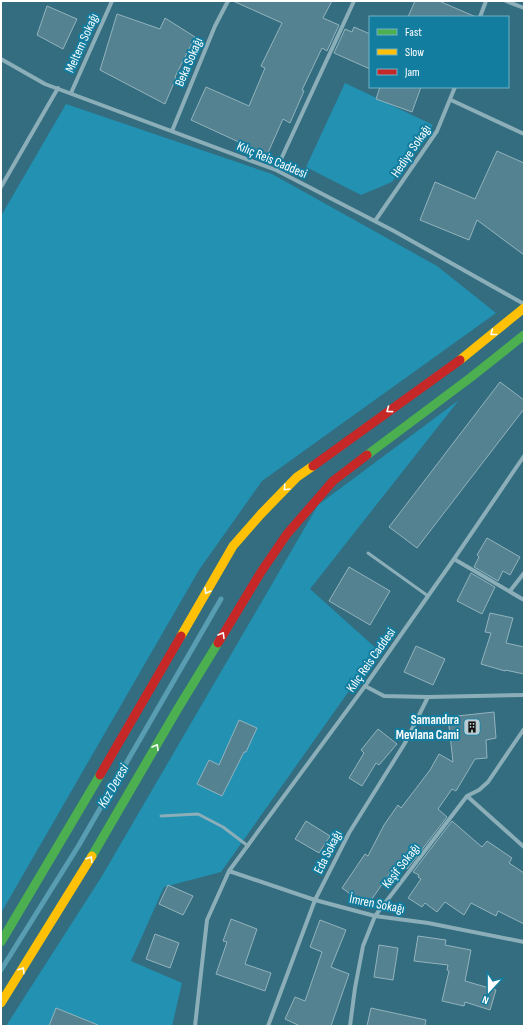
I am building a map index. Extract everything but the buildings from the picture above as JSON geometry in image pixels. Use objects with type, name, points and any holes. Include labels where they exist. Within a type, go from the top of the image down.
[{"type":"main road","points":[[1,942],[233,546],[261,514],[297,477],[458,361],[524,308]]},
{"type":"main road","points":[[1,1003],[95,851],[177,710],[261,572],[287,534],[333,481],[524,336]]},
{"type":"street","name":"Meltem Sokağı","points":[[71,93],[112,1]]},
{"type":"street","name":"Beka Sokağı","points":[[172,131],[215,26],[228,1]]},
{"type":"street","points":[[276,170],[354,1]]},
{"type":"street","points":[[480,16],[486,1]]},
{"type":"street","points":[[506,1],[524,8]]},
{"type":"street","name":"Kılıç Reis Caddesi","points":[[1,60],[45,84],[276,170],[374,221],[524,304]]},
{"type":"street","points":[[1,187],[58,88]]},
{"type":"street","name":"Hediye Sokağı","points":[[374,221],[437,131],[455,88]]},
{"type":"street","points":[[451,100],[524,134]]},
{"type":"street","name":"Kılıç Reis Caddesi","points":[[195,1026],[207,920],[229,871],[365,686],[524,456]]},
{"type":"street","points":[[454,559],[524,600]]},
{"type":"street","points":[[510,592],[524,573]]},
{"type":"street","points":[[365,686],[384,696],[428,698],[524,695]]},
{"type":"street","name":"Eda Sokağı","points":[[268,1026],[315,900],[349,833],[405,743],[428,698]]},
{"type":"street","name":"Keşif Sokağı","points":[[350,1026],[355,988],[364,946],[375,916],[468,796],[479,790],[488,782],[524,729]]},
{"type":"street","points":[[468,796],[524,847]]},
{"type":"street","name":"İmren Sokağı","points":[[229,871],[315,900],[375,916],[428,923],[524,942]]},
{"type":"lane","points":[[368,553],[428,596]]},
{"type":"lane","points":[[161,816],[198,814],[223,827],[248,846]]},
{"type":"shaded area","points":[[345,83],[433,125],[392,182],[361,195],[306,167]]},
{"type":"shaded area","points":[[66,104],[272,174],[437,266],[496,313],[262,481],[199,570],[1,913],[1,216]]},
{"type":"shaded area","points":[[459,400],[310,589],[378,650],[221,872],[164,887],[131,961],[182,983],[172,1026],[6,1026],[102,876],[318,505]]},
{"type":"waterway","name":"Kaz Deresi","points":[[1,970],[79,845],[221,599]]},
{"type":"traffic: fast","points":[[367,455],[470,378],[524,335]]},
{"type":"traffic: fast","points":[[92,856],[218,643]]},
{"type":"traffic: fast","points":[[1,942],[100,775]]},
{"type":"traffic: slow","points":[[460,360],[524,308]]},
{"type":"traffic: slow","points":[[181,636],[233,546],[261,514],[297,477],[313,466]]},
{"type":"traffic: slow","points":[[1,1003],[92,856]]},
{"type":"traffic: jam","points":[[313,466],[460,360]]},
{"type":"traffic: jam","points":[[218,643],[261,572],[287,534],[333,481],[367,455]]},
{"type":"traffic: jam","points":[[100,775],[181,636]]},
{"type":"place","name":"Samandıra Mevlana Cami","points":[[472,727]]}]
